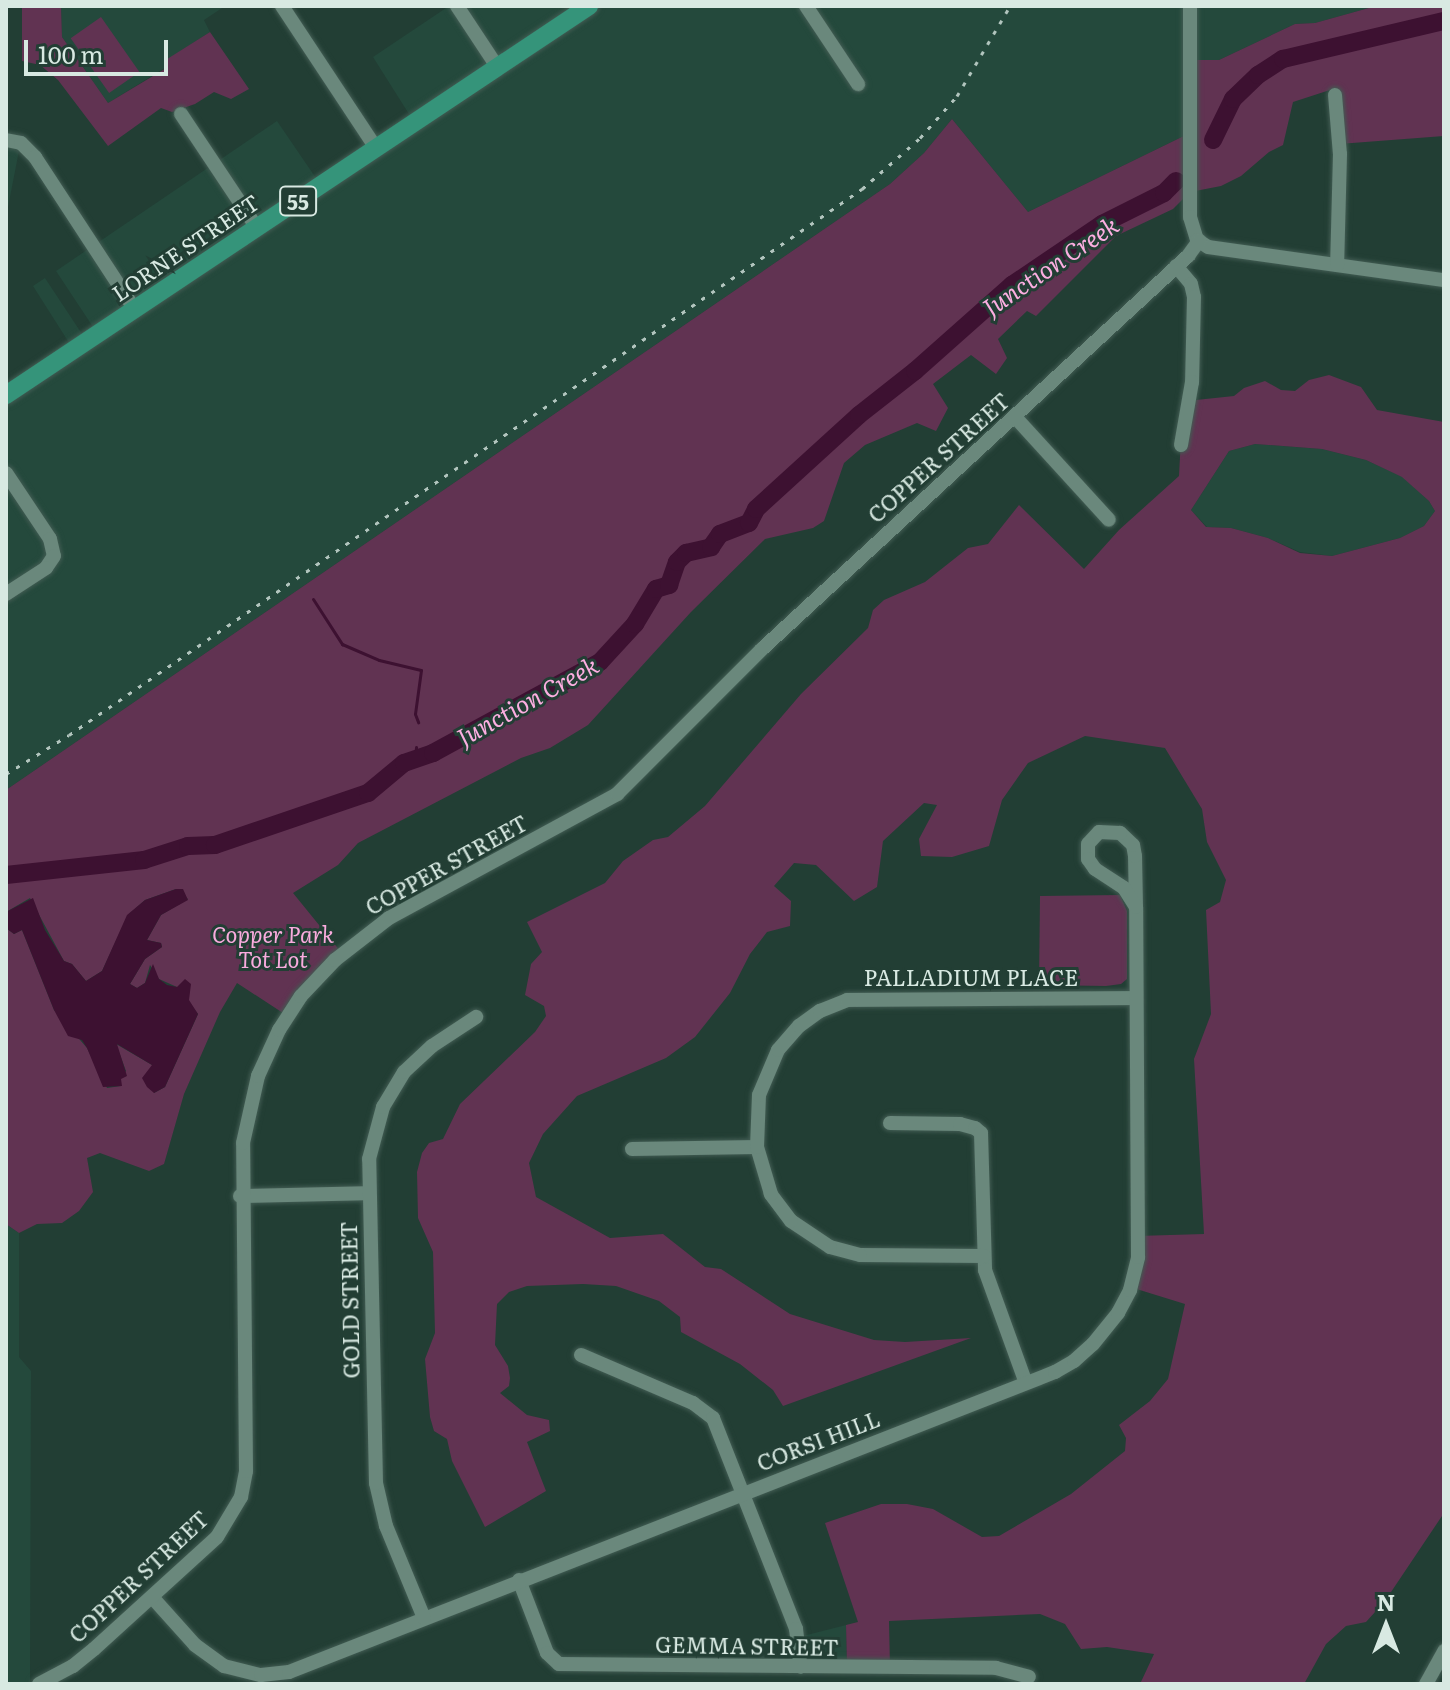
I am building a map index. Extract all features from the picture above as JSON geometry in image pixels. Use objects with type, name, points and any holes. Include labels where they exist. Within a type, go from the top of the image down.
[{"type":"main road","name":"LORNE STREET","points":[[6,395],[589,6]]},
{"type":"street","points":[[282,6],[376,148]]},
{"type":"street","points":[[457,6],[498,68]]},
{"type":"street","points":[[806,6],[858,84]]},
{"type":"street","points":[[1190,6],[1190,217],[1193,234],[1199,241],[1208,247],[1444,280]]},
{"type":"street","points":[[1335,95],[1340,151],[1337,265]]},
{"type":"street","points":[[181,114],[257,228]]},
{"type":"street","points":[[6,140],[21,143],[35,157],[135,310]]},
{"type":"street","name":"COPPER STREET","points":[[39,1684],[73,1666],[223,1531],[236,1512],[245,1483],[240,1196],[246,1120],[258,1076],[279,1030],[317,978],[352,945],[389,918],[617,794],[762,649],[1015,417],[1199,241]]},
{"type":"street","points":[[1176,266],[1191,284],[1194,308],[1192,382],[1181,445]]},
{"type":"street","points":[[1015,417],[1109,520]]},
{"type":"street","points":[[6,473],[50,539],[54,556],[46,568],[6,594]]},
{"type":"street","name":"CORSI HILL","points":[[152,1597],[214,1660],[234,1670],[261,1675],[298,1668],[1065,1367],[1093,1344],[1118,1313],[1134,1278],[1138,1243],[1136,907],[1133,845],[1120,833],[1099,832],[1088,844],[1088,859],[1095,869],[1124,888],[1136,907]]},
{"type":"street","name":"PALLADIUM PLACE","points":[[984,1256],[860,1255],[830,1247],[801,1230],[783,1211],[766,1183],[757,1147],[759,1095],[771,1062],[799,1026],[847,1000],[1136,998]]},
{"type":"street","name":"GOLD STREET","points":[[424,1618],[386,1526],[376,1483],[369,1193],[373,1139],[383,1107],[396,1085],[422,1054],[476,1017]]},
{"type":"street","points":[[890,1123],[960,1124],[981,1133],[984,1256],[992,1297],[1026,1383]]},
{"type":"street","points":[[632,1149],[757,1147]]},
{"type":"street","points":[[240,1196],[369,1193]]},
{"type":"street","points":[[581,1355],[709,1413],[800,1641],[801,1667]]},
{"type":"street","name":"GEMMA STREET","points":[[519,1580],[547,1653],[559,1664],[996,1668],[1029,1677]]},
{"type":"street","points":[[1426,1684],[1444,1651]]},
{"type":"shaded area","points":[[61,6],[225,6],[204,20],[210,32],[165,61],[168,66],[108,103],[62,37]]},
{"type":"shaded area","points":[[449,6],[1376,6],[1315,23],[1295,24],[1219,60],[1192,60],[1190,133],[1028,212],[952,119],[924,153],[890,184],[6,790],[6,393],[73,349],[33,286],[45,278],[86,340],[97,333],[56,271],[277,121],[320,184],[414,122],[373,57]]},
{"type":"shaded area","points":[[6,139],[21,142],[6,218]]},
{"type":"shaded area","points":[[1255,444],[1322,449],[1366,460],[1403,477],[1429,501],[1435,511],[1424,526],[1400,538],[1332,556],[1300,552],[1268,538],[1231,528],[1207,527],[1191,510],[1229,451]]},
{"type":"shaded area","points":[[183,889],[188,900],[161,915],[147,940],[161,943],[162,947],[145,959],[130,984],[137,988],[145,983],[153,964],[159,979],[167,985],[177,987],[185,979],[191,984],[189,1000],[198,1014],[165,1087],[154,1093],[147,1087],[142,1078],[152,1065],[117,1044],[127,1076],[121,1079],[122,1086],[103,1087],[82,1040],[68,1036],[54,1010],[22,930],[14,934],[6,928],[6,912],[33,898],[45,930],[64,961],[72,964],[86,981],[102,971],[127,915],[145,900]]},
{"type":"shaded area","points":[[6,1224],[19,1233],[19,1357],[31,1371],[30,1684],[6,1684]]},
{"type":"shaded area","points":[[846,1625],[847,1667],[802,1667],[799,1637]]},
{"type":"green space","points":[[22,6],[61,6],[62,37],[108,103],[168,67],[164,61],[210,32],[249,89],[231,99],[214,92],[195,104],[172,112],[161,108],[108,146],[58,80],[40,65],[22,61]]},
{"type":"green space","name":"Copper Park Tot Lot","points":[[1376,6],[1444,6],[1444,136],[1339,144],[1333,89],[1293,102],[1283,145],[1269,152],[1241,176],[1221,186],[1190,192],[1173,209],[1116,236],[1036,316],[1027,311],[998,339],[1007,358],[996,374],[971,355],[933,384],[948,408],[936,431],[917,423],[865,445],[844,463],[824,521],[813,528],[765,539],[691,612],[588,725],[550,748],[521,758],[358,843],[338,865],[293,893],[341,952],[286,1015],[237,983],[220,1012],[184,1094],[164,1164],[149,1171],[100,1153],[87,1158],[93,1192],[79,1211],[62,1223],[37,1224],[19,1233],[6,1224],[6,928],[14,934],[22,930],[54,1010],[87,1048],[107,1088],[121,1086],[120,1079],[126,1071],[116,1044],[152,1065],[154,1093],[165,1087],[198,1014],[177,987],[159,979],[150,965],[145,983],[137,988],[130,984],[145,959],[162,947],[161,943],[147,940],[161,915],[188,899],[176,889],[145,900],[128,915],[102,971],[86,981],[72,964],[64,961],[30,898],[6,912],[6,790],[890,184],[924,153],[952,119],[1028,212],[1190,133],[1192,60],[1219,60],[1295,24],[1315,23]]},
{"type":"green space","points":[[101,17],[139,72],[109,93],[71,38]]},
{"type":"green space","points":[[1329,375],[1361,387],[1377,410],[1444,422],[1444,1513],[1385,1601],[1366,1622],[1346,1626],[1326,1644],[1304,1684],[1140,1684],[1154,1654],[1107,1647],[1081,1649],[1065,1624],[1040,1614],[889,1621],[890,1667],[847,1667],[846,1625],[858,1622],[825,1523],[881,1504],[907,1504],[933,1509],[982,1537],[999,1536],[1071,1494],[1125,1451],[1126,1438],[1119,1425],[1150,1401],[1168,1379],[1185,1304],[1130,1287],[1137,1236],[1204,1234],[1194,1059],[1211,1014],[1206,910],[1220,902],[1226,880],[1207,842],[1202,809],[1165,748],[1085,736],[1028,763],[1002,800],[989,846],[952,857],[921,856],[919,839],[937,805],[924,803],[883,841],[877,887],[854,901],[816,865],[794,863],[774,886],[791,901],[790,926],[767,932],[750,954],[730,993],[695,1037],[666,1058],[577,1096],[543,1134],[529,1163],[536,1197],[610,1238],[663,1234],[705,1267],[721,1269],[790,1314],[874,1340],[905,1342],[971,1338],[783,1406],[773,1390],[740,1364],[681,1332],[680,1317],[659,1301],[616,1286],[583,1284],[527,1286],[509,1292],[497,1304],[495,1345],[508,1366],[510,1378],[509,1386],[500,1393],[527,1415],[549,1420],[550,1431],[527,1442],[546,1491],[485,1527],[452,1461],[447,1439],[434,1431],[430,1417],[425,1359],[435,1333],[433,1252],[418,1218],[417,1172],[422,1153],[429,1143],[443,1139],[460,1104],[535,1032],[546,1016],[544,1006],[525,995],[531,964],[542,952],[527,922],[605,883],[623,861],[653,840],[668,837],[705,806],[801,694],[868,628],[873,610],[884,600],[925,582],[968,548],[988,544],[1019,505],[1084,569],[1119,530],[1179,476],[1181,437],[1196,400],[1234,396],[1244,388],[1265,381],[1281,390],[1295,391],[1309,380]],"holes":[[[1255,444],[1322,449],[1366,460],[1402,477],[1429,501],[1435,511],[1424,526],[1400,538],[1332,556],[1300,553],[1268,538],[1231,528],[1206,527],[1191,510],[1229,451]]]},
{"type":"green space","points":[[1120,895],[1127,911],[1127,979],[1121,984],[1106,986],[1039,985],[1040,896]]},
{"type":"waterway","name":"Junction Creek","points":[[1213,140],[1233,99],[1258,75],[1283,59],[1444,21]]},
{"type":"waterway","name":"Junction Creek","points":[[6,875],[144,860],[188,846],[215,845],[368,793],[404,763],[433,753],[600,662],[635,624],[656,589],[669,585],[677,562],[686,553],[711,547],[720,534],[749,523],[756,509],[859,415],[915,371],[1012,285],[1102,224],[1164,193],[1176,181]]},
{"type":"waterway","points":[[313,599],[342,644],[379,660],[421,670],[415,714],[418,722]]},
{"type":"waterway","points":[[415,757],[416,747]]},
{"type":"railway","points":[[6,774],[69,735],[862,189],[920,138],[957,96],[1010,6]]}]
